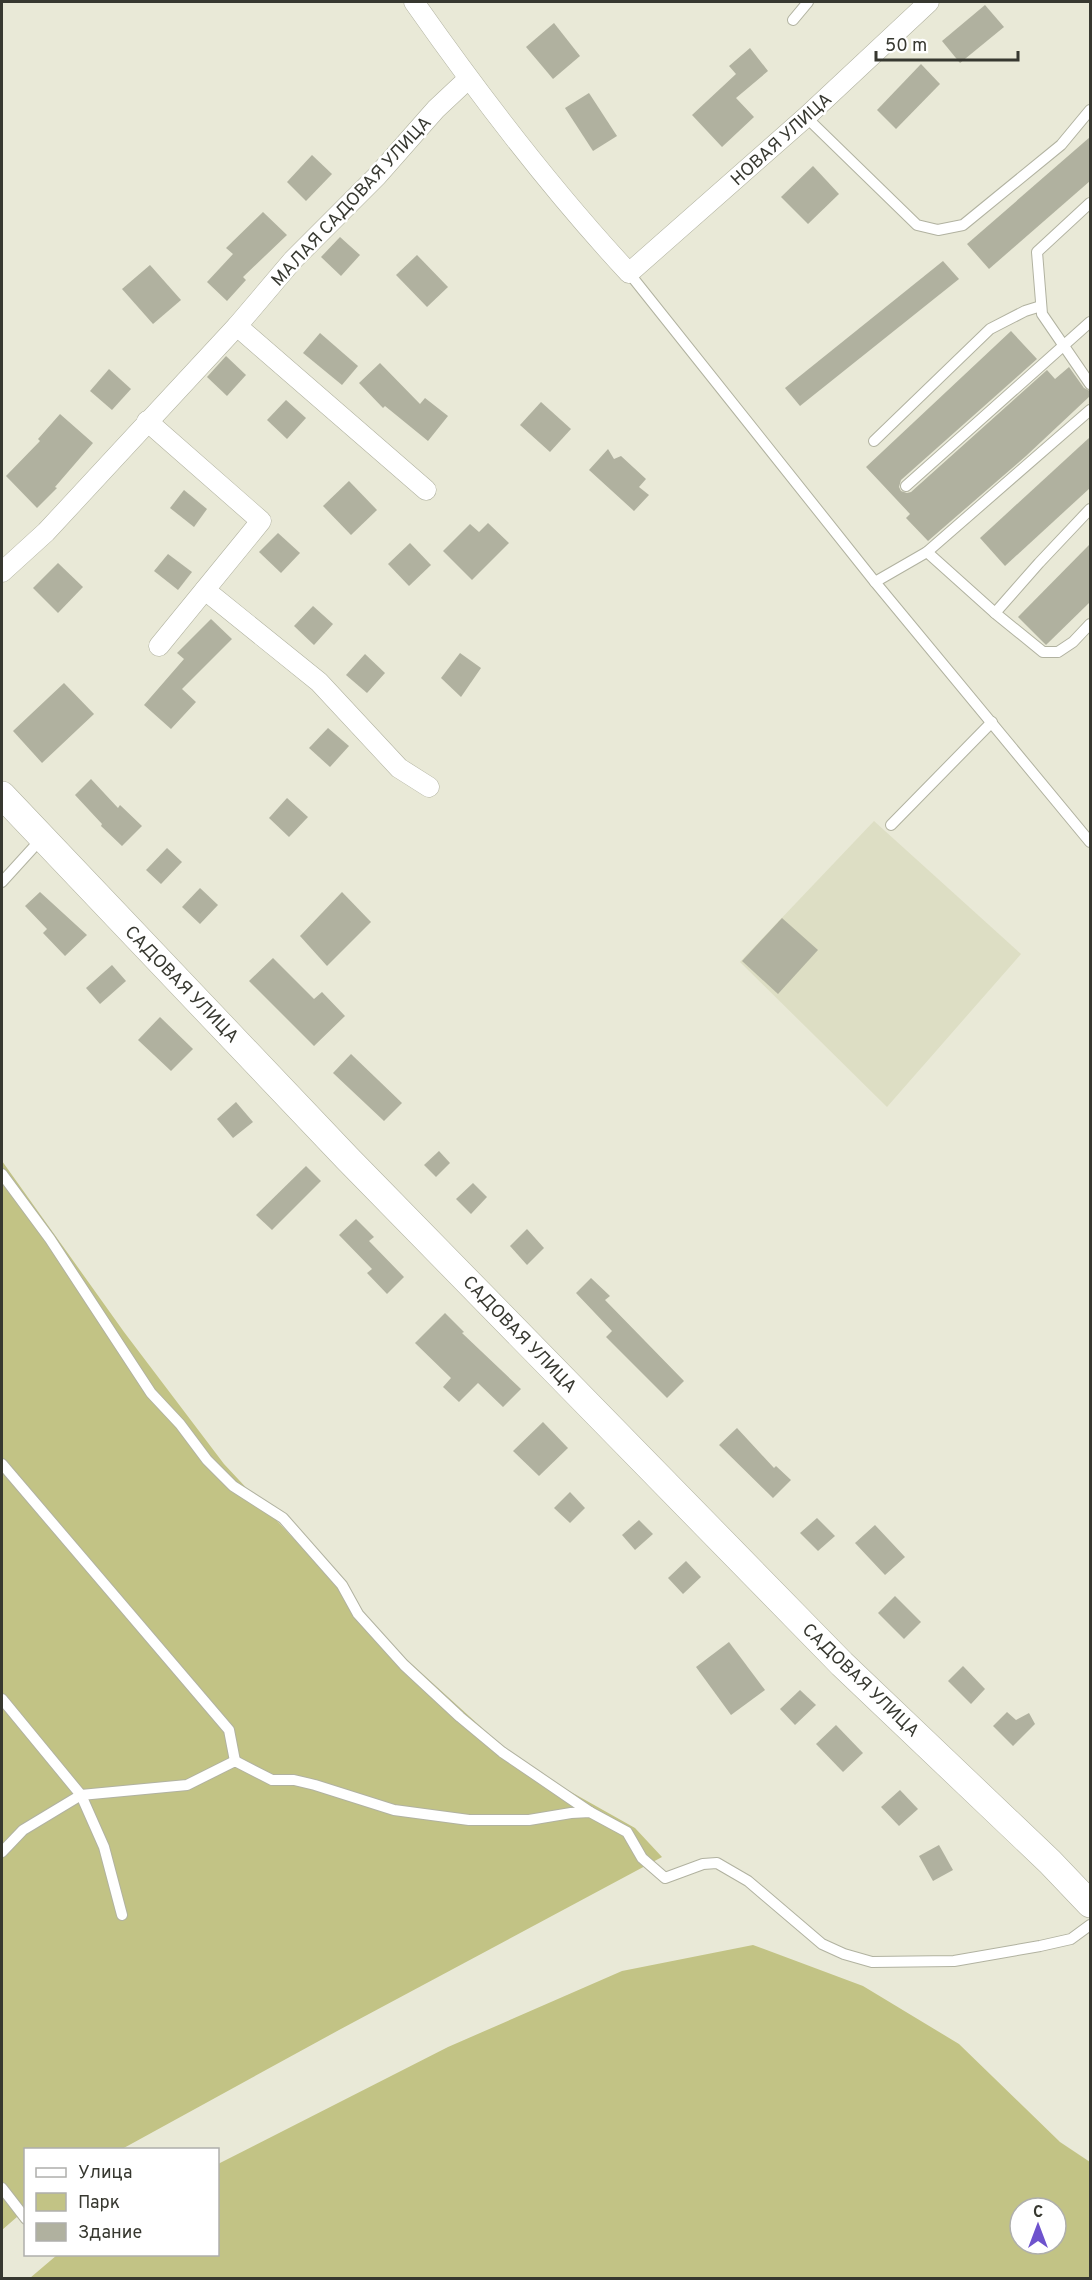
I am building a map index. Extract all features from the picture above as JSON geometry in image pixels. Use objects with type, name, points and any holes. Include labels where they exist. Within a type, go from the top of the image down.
[{"type":"main road","name":"САДОВАЯ УЛИЦА","points":[[2,795],[347,1158],[842,1664],[1050,1862],[1090,1904]]},
{"type":"street","points":[[414,2],[468,79],[592,233],[629,273]]},
{"type":"street","name":"НОВАЯ УЛИЦА","points":[[629,273],[806,117],[929,2]]},
{"type":"street","name":"МАЛАЯ САДОВАЯ УЛИЦА","points":[[2,572],[46,532],[237,326],[293,260],[377,176],[436,109],[468,79]]},
{"type":"street","points":[[237,326],[426,490]]},
{"type":"street","points":[[147,422],[261,521],[159,646]]},
{"type":"street","points":[[205,590],[319,682],[399,768],[429,787]]},
{"type":"lane","points":[[793,20],[808,2]]},
{"type":"lane","points":[[806,117],[917,225],[938,230],[963,225],[1061,145],[1090,110]]},
{"type":"lane","points":[[1090,203],[1037,252],[1042,314],[1090,384]]},
{"type":"lane","points":[[629,273],[875,582],[1090,842]]},
{"type":"lane","points":[[874,441],[990,329],[1025,311],[1041,306]]},
{"type":"lane","points":[[906,486],[1090,322]]},
{"type":"lane","points":[[875,582],[927,552],[1090,410]]},
{"type":"lane","points":[[995,613],[1090,509]]},
{"type":"lane","points":[[927,552],[995,613],[1043,652],[1058,652],[1073,642],[1090,624]]},
{"type":"lane","points":[[891,825],[992,722]]},
{"type":"lane","points":[[2,882],[43,837]]},
{"type":"lane","points":[[2,1174],[50,1239],[152,1393],[180,1424],[207,1460],[232,1486],[283,1518],[342,1585],[358,1614],[404,1665],[460,1717],[502,1752],[590,1812],[627,1832],[642,1858],[665,1878],[703,1864],[717,1863],[748,1881],[822,1944],[844,1954],[873,1962],[954,1961],[1071,1939],[1090,1925]]},
{"type":"lane","points":[[2,1464],[229,1730],[235,1761]]},
{"type":"lane","points":[[2,1699],[81,1795],[104,1847],[122,1915]]},
{"type":"lane","points":[[235,1761],[272,1780],[294,1780],[315,1785],[394,1810],[469,1820],[529,1820],[590,1812]]},
{"type":"lane","points":[[2,1852],[23,1830],[81,1795],[187,1785],[235,1761]]},
{"type":"lane","points":[[2,2188],[24,2216]]},
{"type":"shaded area","points":[[874,821],[1021,954],[887,1107],[740,962]]},
{"type":"green space","points":[[2,1161],[124,1332],[224,1464],[405,1658],[523,1765],[635,1828],[662,1857],[124,2148],[24,2148],[24,2211],[2,2230]]},
{"type":"green space","points":[[753,1945],[863,1986],[959,2044],[1060,2142],[1090,2162],[1090,2278],[30,2278],[56,2256],[219,2256],[219,2163],[448,2047],[622,1971]]},
{"type":"building","points":[[985,5],[1004,27],[960,63],[942,41]]},
{"type":"building","points":[[554,23],[580,56],[553,79],[526,47]]},
{"type":"building","points":[[750,48],[768,71],[736,98],[754,117],[722,147],[692,115],[736,74],[729,66]]},
{"type":"building","points":[[921,64],[940,84],[896,129],[877,110]]},
{"type":"building","points":[[589,93],[617,136],[593,151],[565,108]]},
{"type":"building","points":[[1090,137],[1090,181],[989,269],[967,244]]},
{"type":"building","points":[[312,155],[332,174],[306,201],[287,182]]},
{"type":"building","points":[[813,166],[839,194],[808,224],[781,197]]},
{"type":"building","points":[[263,212],[287,235],[243,277],[246,280],[227,301],[207,282],[233,254],[226,248]]},
{"type":"building","points":[[340,237],[360,255],[341,276],[321,257]]},
{"type":"building","points":[[417,255],[448,287],[427,307],[396,275]]},
{"type":"building","points":[[943,261],[959,279],[800,406],[785,388]]},
{"type":"building","points":[[150,265],[181,300],[153,324],[122,289]]},
{"type":"building","points":[[1011,331],[1037,359],[901,480],[899,487],[901,491],[911,492],[1047,370],[1055,379],[1069,367],[1084,388],[1090,391],[1090,396],[1026,456],[928,541],[906,518],[910,514],[866,467]]},
{"type":"building","points":[[320,333],[358,366],[342,385],[303,353]]},
{"type":"building","points":[[226,356],[246,375],[227,396],[207,377]]},
{"type":"building","points":[[380,363],[420,404],[425,398],[448,416],[428,441],[385,406],[383,408],[359,383]]},
{"type":"building","points":[[109,369],[131,389],[112,410],[90,391]]},
{"type":"building","points":[[286,400],[306,418],[287,439],[267,420]]},
{"type":"building","points":[[541,402],[571,429],[550,452],[520,425]]},
{"type":"building","points":[[60,414],[93,443],[55,487],[57,488],[37,508],[6,476],[40,441],[38,439]]},
{"type":"building","points":[[1090,437],[1090,488],[1005,566],[980,538]]},
{"type":"building","points":[[608,449],[614,459],[621,456],[646,479],[639,487],[649,495],[634,511],[589,470]]},
{"type":"building","points":[[349,481],[377,510],[351,535],[323,506]]},
{"type":"building","points":[[184,490],[207,509],[194,527],[170,508]]},
{"type":"building","points":[[488,523],[509,543],[472,580],[443,551],[470,524],[479,532]]},
{"type":"building","points":[[278,533],[300,553],[281,573],[259,552]]},
{"type":"building","points":[[410,543],[431,565],[409,586],[388,564]]},
{"type":"building","points":[[1090,544],[1090,602],[1046,645],[1018,617]]},
{"type":"building","points":[[168,554],[192,572],[178,590],[154,571]]},
{"type":"building","points":[[58,563],[83,587],[58,613],[33,588]]},
{"type":"building","points":[[313,606],[333,624],[314,645],[294,626]]},
{"type":"building","points":[[211,619],[232,639],[182,689],[196,702],[171,729],[144,705],[184,659],[177,653]]},
{"type":"building","points":[[460,653],[481,668],[461,697],[441,678]]},
{"type":"building","points":[[365,654],[385,673],[367,693],[346,675]]},
{"type":"building","points":[[64,683],[94,714],[42,763],[13,731]]},
{"type":"building","points":[[328,728],[349,746],[330,767],[309,748]]},
{"type":"building","points":[[91,779],[118,808],[120,805],[142,826],[122,846],[101,826],[102,824],[75,795]]},
{"type":"building","points":[[287,798],[308,817],[289,837],[269,818]]},
{"type":"building","points":[[167,848],[182,862],[161,884],[146,870]]},
{"type":"building","points":[[200,888],[218,905],[200,924],[182,907]]},
{"type":"building","points":[[40,892],[87,935],[65,956],[43,933],[47,929],[25,906]]},
{"type":"building","points":[[342,892],[371,922],[327,966],[300,936]]},
{"type":"building","points":[[782,918],[818,950],[778,994],[742,961]]},
{"type":"building","points":[[273,958],[314,999],[322,992],[345,1016],[314,1046],[249,981]]},
{"type":"building","points":[[112,965],[126,981],[100,1004],[86,988]]},
{"type":"building","points":[[160,1017],[193,1049],[171,1071],[138,1040]]},
{"type":"building","points":[[351,1054],[402,1103],[384,1121],[333,1073]]},
{"type":"building","points":[[236,1102],[253,1122],[233,1138],[217,1119]]},
{"type":"building","points":[[439,1151],[450,1163],[436,1177],[424,1165]]},
{"type":"building","points":[[306,1166],[321,1181],[272,1230],[256,1215]]},
{"type":"building","points":[[473,1183],[487,1197],[471,1214],[456,1199]]},
{"type":"building","points":[[356,1219],[374,1237],[369,1241],[404,1277],[387,1294],[367,1273],[372,1269],[339,1235]]},
{"type":"building","points":[[527,1229],[544,1248],[527,1265],[510,1246]]},
{"type":"building","points":[[591,1278],[610,1296],[605,1300],[684,1381],[667,1398],[606,1337],[612,1331],[576,1293]]},
{"type":"building","points":[[445,1313],[464,1332],[462,1333],[521,1389],[503,1407],[478,1383],[459,1402],[443,1387],[451,1378],[415,1343]]},
{"type":"building","points":[[543,1422],[568,1448],[539,1476],[513,1451]]},
{"type":"building","points":[[737,1428],[774,1468],[776,1466],[791,1480],[773,1498],[719,1445]]},
{"type":"building","points":[[570,1492],[585,1508],[570,1523],[554,1508]]},
{"type":"building","points":[[817,1518],[835,1536],[818,1551],[800,1533]]},
{"type":"building","points":[[639,1520],[653,1534],[635,1550],[622,1535]]},
{"type":"building","points":[[875,1525],[905,1557],[885,1575],[855,1543]]},
{"type":"building","points":[[686,1561],[701,1577],[683,1594],[668,1578]]},
{"type":"building","points":[[895,1596],[921,1622],[904,1639],[878,1613]]},
{"type":"building","points":[[729,1642],[765,1690],[731,1715],[696,1667]]},
{"type":"building","points":[[963,1666],[985,1689],[971,1704],[948,1681]]},
{"type":"building","points":[[800,1690],[816,1705],[795,1725],[780,1709]]},
{"type":"building","points":[[1007,1712],[1016,1720],[1029,1713],[1035,1724],[1013,1746],[993,1726]]},
{"type":"building","points":[[836,1725],[863,1753],[843,1772],[816,1744]]},
{"type":"building","points":[[900,1790],[918,1809],[899,1826],[881,1807]]},
{"type":"building","points":[[939,1845],[953,1870],[933,1881],[919,1856]]}]
